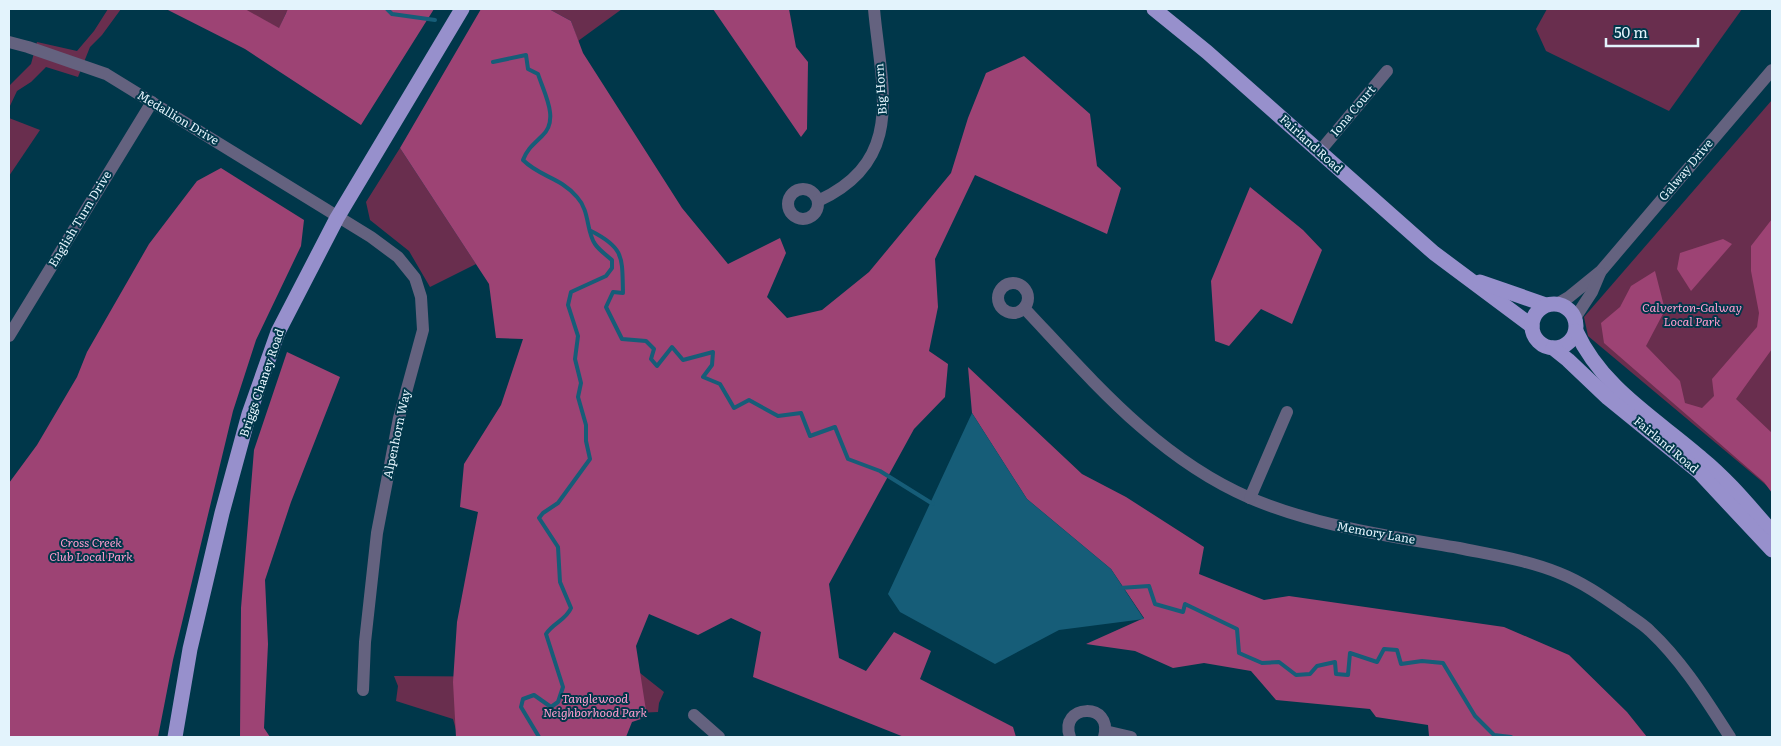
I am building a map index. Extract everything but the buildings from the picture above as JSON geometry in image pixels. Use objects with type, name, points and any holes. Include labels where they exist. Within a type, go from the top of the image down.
[{"type":"main road","name":"Briggs Chaney Road","points":[[176,737],[190,649],[222,513],[249,414],[278,332],[337,218],[462,9]]},
{"type":"main road","name":"Fairland Road","points":[[1154,9],[1320,151],[1434,253],[1532,326]]},
{"type":"main road","name":"Fairland Road","points":[[1469,278],[1552,305]]},
{"type":"main road","points":[[1552,305],[1566,307],[1576,325],[1568,344],[1553,348],[1538,342],[1533,334],[1532,326],[1535,314],[1552,305]]},
{"type":"main road","name":"Fairland Road","points":[[1576,325],[1585,351],[1612,385],[1737,490],[1772,532]]},
{"type":"main road","name":"Fairland Road","points":[[1553,348],[1608,398],[1699,472],[1772,550]]},
{"type":"street","name":"Big Horn","points":[[818,201],[837,192],[859,174],[873,155],[880,139],[884,115],[874,9]]},
{"type":"street","name":"Medallion Drive","points":[[9,42],[106,74],[308,198],[337,218]]},
{"type":"street","name":"Galway Drive","points":[[1552,305],[1570,297],[1601,271],[1772,70]]},
{"type":"street","name":"Iona Court","points":[[1320,151],[1387,71]]},
{"type":"street","name":"English Turn Drive","points":[[9,336],[152,102]]},
{"type":"street","name":"Alpenhorn Way","points":[[337,218],[370,237],[398,257],[415,278],[421,298],[423,330],[399,418],[377,534],[365,642],[363,690]]},
{"type":"street","name":"Galway Drive","points":[[1576,325],[1601,271]]},
{"type":"street","name":"Memory Lane","points":[[1024,308],[1110,399],[1149,436],[1203,474],[1250,498],[1324,524],[1523,560],[1560,573],[1586,586],[1649,629],[1696,683],[1730,737]]},
{"type":"street","points":[[1250,498],[1287,412]]},
{"type":"street","points":[[1070,737],[1068,726],[1070,720],[1078,713],[1084,711],[1096,713],[1101,718],[1104,734],[1131,737]]},
{"type":"street","points":[[694,715],[719,737]]},
{"type":"green space","points":[[108,9],[121,9],[102,35],[90,47],[78,77],[46,67],[31,82],[17,91],[9,108],[9,86],[31,64],[37,42],[77,51],[94,31]]},
{"type":"green space","points":[[166,9],[245,9],[279,28],[288,9],[434,9],[361,125],[245,49]]},
{"type":"green space","points":[[172,9],[291,9],[286,13],[279,29],[262,19]]},
{"type":"green space","points":[[481,9],[549,9],[571,21],[583,53],[682,208],[728,264],[780,238],[786,253],[767,297],[787,318],[822,310],[869,272],[951,173],[968,118],[986,73],[1024,56],[1090,114],[1097,166],[1121,188],[1107,234],[975,175],[935,259],[938,307],[929,351],[948,364],[945,397],[914,429],[829,584],[839,658],[866,671],[894,632],[931,651],[920,679],[1013,727],[1016,737],[904,737],[753,677],[761,632],[731,618],[698,635],[649,614],[636,646],[647,717],[632,722],[626,737],[456,737],[453,682],[457,622],[478,512],[460,507],[464,464],[501,405],[523,339],[496,338],[489,284],[400,148]]},
{"type":"green space","points":[[549,9],[622,9],[578,41],[571,21]]},
{"type":"green space","points":[[713,9],[789,9],[796,47],[808,62],[807,129],[801,137]]},
{"type":"green space","points":[[1547,9],[1742,9],[1669,111],[1546,51],[1536,29]]},
{"type":"green space","name":"Calverton-Galway Local Park","points":[[1772,100],[1772,490],[1588,336],[1584,317]]},
{"type":"green space","points":[[9,118],[40,130],[9,176]]},
{"type":"green space","points":[[400,148],[476,264],[430,287],[409,251],[370,220],[366,202]]},
{"type":"green space","name":"Cross Creek Club Local Park","points":[[221,168],[304,220],[301,246],[256,340],[233,411],[173,660],[158,737],[9,737],[9,483],[37,445],[77,377],[87,352],[149,244],[197,181]]},
{"type":"green space","points":[[1250,187],[1303,230],[1322,250],[1292,324],[1261,309],[1229,346],[1215,341],[1211,281]]},
{"type":"green space","points":[[1772,219],[1772,349],[1736,399],[1772,433],[1772,493],[1764,482],[1604,343],[1601,323],[1620,307],[1631,286],[1655,271],[1665,310],[1646,346],[1680,381],[1685,403],[1702,408],[1714,396],[1712,379],[1757,327],[1759,313],[1751,271],[1751,246]]},
{"type":"green space","points":[[1723,239],[1732,244],[1691,291],[1677,269],[1680,253]]},
{"type":"green space","points":[[287,352],[340,377],[291,502],[265,580],[268,644],[264,728],[270,737],[240,737],[241,608],[254,450]]},
{"type":"green space","points":[[968,367],[1082,474],[1126,497],[1204,547],[1199,574],[1264,600],[1289,596],[1504,627],[1569,655],[1627,712],[1647,737],[1433,737],[1429,736],[1428,725],[1376,717],[1370,709],[1276,700],[1251,671],[1204,663],[1173,668],[1135,651],[1086,644],[1144,618],[1111,569],[1027,499],[972,413]]},
{"type":"green space","name":"Tanglewood Neighborhood Park","points":[[640,673],[664,692],[659,703],[658,712],[635,713],[458,737],[453,719],[396,701],[398,686],[394,676],[551,677]]},
{"type":"water","points":[[972,413],[1027,499],[1111,569],[1144,619],[1059,630],[995,664],[900,612],[888,594]]},
{"type":"waterway","points":[[387,9],[392,14],[435,20]]},
{"type":"waterway","points":[[493,62],[526,55],[528,69],[538,74],[547,98],[550,122],[547,130],[529,150],[523,160],[536,170],[564,185],[577,197],[584,208],[592,239],[612,260],[612,268],[606,276],[571,292],[568,305],[578,336],[575,359],[581,383],[578,397],[586,425],[586,441],[590,459],[558,503],[539,518],[558,547],[560,582],[571,608],[566,616],[546,634],[563,687],[558,702],[551,707],[534,695],[523,699],[521,707],[539,737]]},
{"type":"waterway","points":[[591,231],[610,243],[619,255],[623,293],[613,292],[606,307],[622,339],[646,341],[654,349],[651,359],[657,366],[672,347],[683,360],[713,352],[712,365],[703,377],[720,384],[734,408],[749,400],[778,416],[801,413],[810,436],[835,427],[848,459],[880,471],[933,504]]},
{"type":"waterway","points":[[1120,588],[1149,586],[1155,604],[1183,612],[1185,604],[1237,629],[1239,653],[1262,663],[1279,662],[1296,675],[1310,674],[1317,666],[1335,662],[1336,674],[1348,675],[1350,653],[1377,662],[1384,649],[1397,650],[1401,664],[1422,661],[1443,663],[1475,716],[1494,735],[1511,737]]}]
